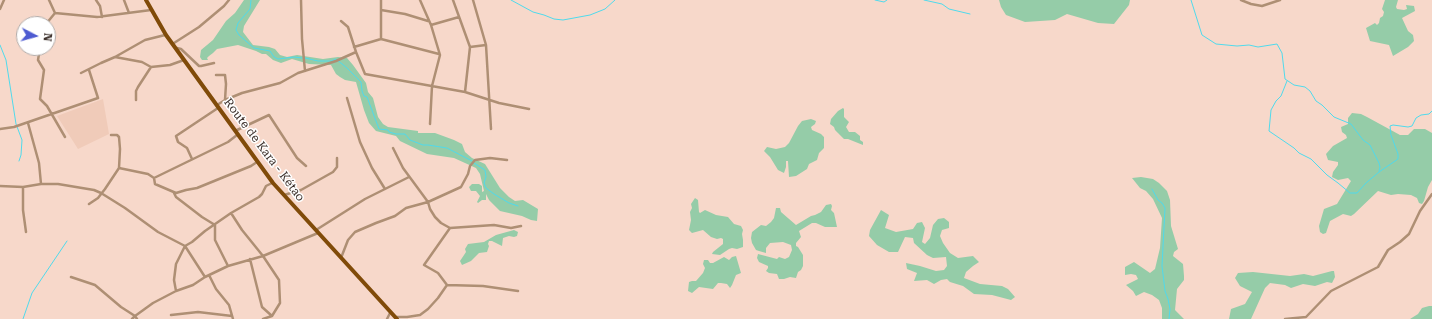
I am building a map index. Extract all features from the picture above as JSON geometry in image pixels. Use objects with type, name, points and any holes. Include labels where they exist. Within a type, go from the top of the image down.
[{"type":"main road","name":"Route de Kara - Kétao","points":[[146,0],[166,34],[236,133],[273,182],[340,258],[396,318]]},
{"type":"street","points":[[0,9],[4,0]]},
{"type":"street","points":[[50,0],[55,14],[102,16],[151,10]]},
{"type":"street","points":[[96,0],[100,6],[102,16]]},
{"type":"street","points":[[124,0],[129,13]]},
{"type":"street","points":[[174,44],[199,27],[229,0]]},
{"type":"street","points":[[301,0],[302,39],[305,70]]},
{"type":"street","points":[[381,0],[381,39]]},
{"type":"street","points":[[420,0],[431,25],[440,55],[432,86],[430,124]]},
{"type":"street","points":[[453,0],[470,47],[465,92]]},
{"type":"street","points":[[473,0],[486,44],[491,129]]},
{"type":"street","points":[[1241,0],[1262,6],[1280,0]]},
{"type":"street","points":[[381,10],[404,14],[428,21]]},
{"type":"street","points":[[431,25],[459,16]]},
{"type":"street","points":[[341,21],[348,27],[365,74],[465,92],[489,100],[529,108]]},
{"type":"street","points":[[81,73],[146,40],[166,34]]},
{"type":"street","points":[[354,47],[381,39],[440,55]]},
{"type":"street","points":[[470,47],[486,44]]},
{"type":"street","points":[[177,48],[181,49],[199,66],[214,63]]},
{"type":"street","points":[[192,159],[187,148],[178,142],[176,136],[225,100],[258,88],[278,83],[298,72],[338,60],[356,52]]},
{"type":"street","points":[[39,56],[38,60],[44,70],[40,99],[47,106],[65,137]]},
{"type":"street","points":[[115,57],[142,62],[151,67],[170,66],[185,60]]},
{"type":"street","points":[[136,100],[136,91],[151,67]]},
{"type":"street","points":[[0,129],[28,123],[98,98],[89,70]]},
{"type":"street","points":[[216,75],[225,75],[225,100]]},
{"type":"street","points":[[347,98],[360,142],[372,168],[386,189]]},
{"type":"street","points":[[154,178],[228,142],[236,133],[269,116],[297,158],[306,166]]},
{"type":"street","points":[[28,123],[39,163],[41,184]]},
{"type":"street","points":[[89,204],[98,198],[118,168],[120,149],[119,137],[117,135],[111,135]]},
{"type":"street","points":[[393,148],[409,177],[428,202],[430,209],[441,223],[450,228],[494,225],[511,228],[521,226]]},
{"type":"street","points":[[284,195],[301,190],[333,172],[336,167],[337,158]]},
{"type":"street","points":[[340,258],[348,240],[355,232],[376,222],[395,216],[406,208],[428,202],[461,187],[468,174],[470,166],[475,160],[490,158],[507,160]]},
{"type":"street","points":[[174,194],[197,188],[258,162]]},
{"type":"street","points":[[118,168],[148,174],[154,178]]},
{"type":"street","points":[[132,319],[153,303],[176,291],[193,285],[205,277],[228,266],[263,256],[317,232],[365,199],[409,177]]},
{"type":"street","points":[[154,178],[154,184],[174,194],[202,217],[215,225]]},
{"type":"street","points":[[176,291],[174,280],[176,264],[185,246],[231,213],[259,197],[266,186],[273,182]]},
{"type":"street","points":[[0,186],[41,184],[65,185],[94,190],[101,193],[158,232],[185,246],[205,277]]},
{"type":"street","points":[[22,186],[26,232]]},
{"type":"street","points":[[1285,319],[1306,317],[1331,291],[1378,268],[1388,250],[1409,234],[1420,211],[1432,194]]},
{"type":"street","points":[[231,213],[279,280],[280,303],[272,316],[263,319]]},
{"type":"street","points":[[215,225],[215,240],[228,266]]},
{"type":"street","points":[[447,285],[438,273],[424,265],[450,228]]},
{"type":"street","points":[[250,259],[262,307],[272,316]]},
{"type":"street","points":[[171,315],[198,312],[232,318],[229,304],[216,289],[209,275]]},
{"type":"street","points":[[71,278],[95,284],[137,319]]},
{"type":"street","points":[[447,285],[483,286],[518,291]]},
{"type":"street","points":[[396,318],[407,318],[420,315],[438,298],[447,285]]},
{"type":"street","points":[[387,319],[391,312]]},
{"type":"shaded area","points":[[103,99],[109,134],[78,149],[57,116]]},
{"type":"green space","points":[[244,0],[260,0],[244,26],[243,32],[253,45],[275,49],[280,55],[287,57],[297,55],[323,59],[338,57],[347,58],[366,83],[368,92],[373,98],[378,117],[383,124],[388,127],[418,131],[418,133],[435,133],[462,144],[465,152],[472,158],[485,164],[500,188],[509,197],[515,201],[523,200],[538,209],[537,221],[500,211],[489,200],[486,194],[486,200],[482,200],[478,203],[477,202],[480,196],[476,191],[471,191],[469,187],[472,184],[479,184],[482,186],[482,192],[484,191],[480,174],[476,168],[454,158],[427,154],[400,141],[396,136],[376,131],[369,123],[356,82],[345,80],[340,77],[336,74],[331,65],[309,64],[292,59],[281,63],[273,60],[266,54],[262,54],[238,45],[217,49],[207,58],[208,60],[202,60],[200,57],[201,50],[213,40],[226,21],[235,13]]},
{"type":"green space","points":[[999,0],[1130,0],[1129,5],[1114,24],[1098,23],[1067,14],[1055,20],[1025,22],[1006,15]]},
{"type":"green space","points":[[1385,0],[1398,0],[1396,7],[1397,9],[1407,9],[1406,5],[1414,6],[1415,11],[1402,18],[1408,31],[1413,35],[1414,41],[1408,47],[1393,56],[1389,45],[1370,41],[1366,28],[1375,23],[1377,25],[1379,23],[1380,18],[1383,16],[1384,12],[1382,9]]},
{"type":"green space","points":[[843,108],[844,117],[849,122],[846,127],[849,132],[855,132],[860,136],[860,140],[863,142],[863,145],[848,139],[844,139],[830,124],[831,119]]},
{"type":"green space","points":[[1352,113],[1361,114],[1400,135],[1408,135],[1414,129],[1425,129],[1432,133],[1432,180],[1422,204],[1419,203],[1417,198],[1411,195],[1391,195],[1378,191],[1351,216],[1343,214],[1330,221],[1326,233],[1323,234],[1320,232],[1319,226],[1324,209],[1337,204],[1351,181],[1348,178],[1338,180],[1332,177],[1338,162],[1328,160],[1326,154],[1333,146],[1347,138],[1342,132],[1341,127],[1348,124],[1348,118]]},
{"type":"green space","points":[[811,119],[816,121],[811,127],[812,130],[824,137],[824,148],[819,153],[817,160],[809,164],[807,169],[796,176],[789,177],[788,161],[786,161],[784,173],[778,170],[770,157],[764,151],[767,147],[776,149],[785,147],[802,121]]},
{"type":"green space","points":[[1141,177],[1153,179],[1159,183],[1167,191],[1170,200],[1171,226],[1178,249],[1174,252],[1173,256],[1183,264],[1184,276],[1184,280],[1177,289],[1175,310],[1184,319],[1162,319],[1162,308],[1159,300],[1144,292],[1136,296],[1126,285],[1138,279],[1136,275],[1125,275],[1125,267],[1134,262],[1150,273],[1155,269],[1160,248],[1162,218],[1153,199],[1146,191],[1140,188],[1132,178]]},
{"type":"green space","points":[[695,198],[698,200],[700,213],[705,210],[716,215],[728,217],[734,224],[741,226],[743,230],[743,247],[729,249],[720,255],[712,254],[723,244],[723,239],[711,237],[703,230],[692,233],[689,230],[691,220],[690,212],[692,208],[691,204]]},
{"type":"green space","points":[[831,204],[831,210],[834,213],[837,227],[825,227],[812,223],[799,231],[801,237],[796,243],[796,246],[803,255],[803,266],[798,272],[796,278],[790,277],[779,279],[777,274],[766,271],[768,266],[759,262],[757,258],[758,254],[777,259],[779,257],[785,259],[789,257],[792,250],[791,245],[783,242],[770,243],[766,248],[766,253],[756,250],[752,243],[752,232],[761,225],[766,226],[771,222],[774,218],[776,208],[780,208],[781,212],[796,225],[821,212],[826,205]]},
{"type":"green space","points":[[881,210],[889,215],[885,228],[896,232],[913,229],[917,223],[922,222],[925,228],[922,242],[925,244],[930,238],[933,225],[938,219],[944,218],[949,222],[949,228],[942,230],[940,236],[950,253],[958,258],[973,256],[979,262],[966,272],[964,278],[980,284],[1002,286],[1008,289],[1015,297],[1011,300],[992,295],[974,294],[963,286],[950,282],[947,279],[941,280],[934,284],[927,280],[914,281],[917,273],[907,269],[906,263],[936,271],[944,270],[947,266],[946,257],[933,258],[927,255],[914,243],[913,238],[905,237],[898,252],[889,252],[877,245],[869,236],[870,230]]},
{"type":"green space","points":[[514,230],[518,232],[517,236],[503,238],[502,246],[489,241],[487,252],[479,253],[471,261],[462,265],[460,261],[466,252],[465,249],[468,244],[484,242],[496,235]]},
{"type":"green space","points":[[736,256],[741,273],[736,275],[730,288],[727,284],[718,283],[713,289],[699,287],[692,293],[688,291],[689,282],[696,281],[703,273],[705,268],[703,264],[704,260],[708,260],[710,263],[713,263],[724,257],[729,260]]},
{"type":"green space","points":[[1334,271],[1335,277],[1332,283],[1327,282],[1315,286],[1303,284],[1291,288],[1285,285],[1270,283],[1265,288],[1251,319],[1229,319],[1231,309],[1245,304],[1252,292],[1240,286],[1235,278],[1238,273],[1253,272],[1290,276],[1304,274],[1313,276]]},
{"type":"green space","points":[[1432,306],[1432,319],[1410,319],[1418,314],[1422,308]]},
{"type":"waterway","points":[[251,0],[250,9],[238,23],[236,30],[239,35],[254,48],[270,51],[274,57],[278,59],[294,57],[302,58]]},
{"type":"waterway","points":[[511,0],[533,12],[554,19],[563,20],[590,15],[605,9],[615,0]]},
{"type":"waterway","points":[[875,0],[884,2],[887,0]]},
{"type":"waterway","points":[[924,0],[942,4],[949,9],[970,14]]},
{"type":"waterway","points":[[1191,0],[1202,35],[1216,44],[1237,46],[1249,45],[1258,47],[1277,44],[1282,53],[1285,79],[1294,85],[1305,87],[1310,91],[1316,101],[1334,117],[1351,124],[1363,140],[1370,145],[1379,163],[1379,171]]},
{"type":"waterway","points":[[0,45],[6,60],[16,124],[22,140],[19,161]]},
{"type":"waterway","points":[[305,58],[318,61],[331,61],[336,59],[347,68],[361,82],[362,91],[364,96],[367,97],[379,129],[388,130],[389,132],[396,134],[405,134],[410,140],[423,145],[447,148],[472,161]]},
{"type":"waterway","points":[[1287,81],[1281,96],[1271,110],[1269,131],[1299,153],[1311,159],[1327,175],[1350,193],[1357,193],[1379,172],[1398,159],[1390,126],[1412,126],[1416,118],[1421,115],[1429,114],[1432,111]]},
{"type":"waterway","points":[[474,163],[485,170],[486,177],[484,183],[486,188],[509,203],[518,206]]},
{"type":"waterway","points":[[1152,189],[1158,200],[1165,208],[1162,266],[1165,291],[1170,309],[1169,319]]},
{"type":"waterway","points":[[23,319],[32,293],[67,241]]}]
